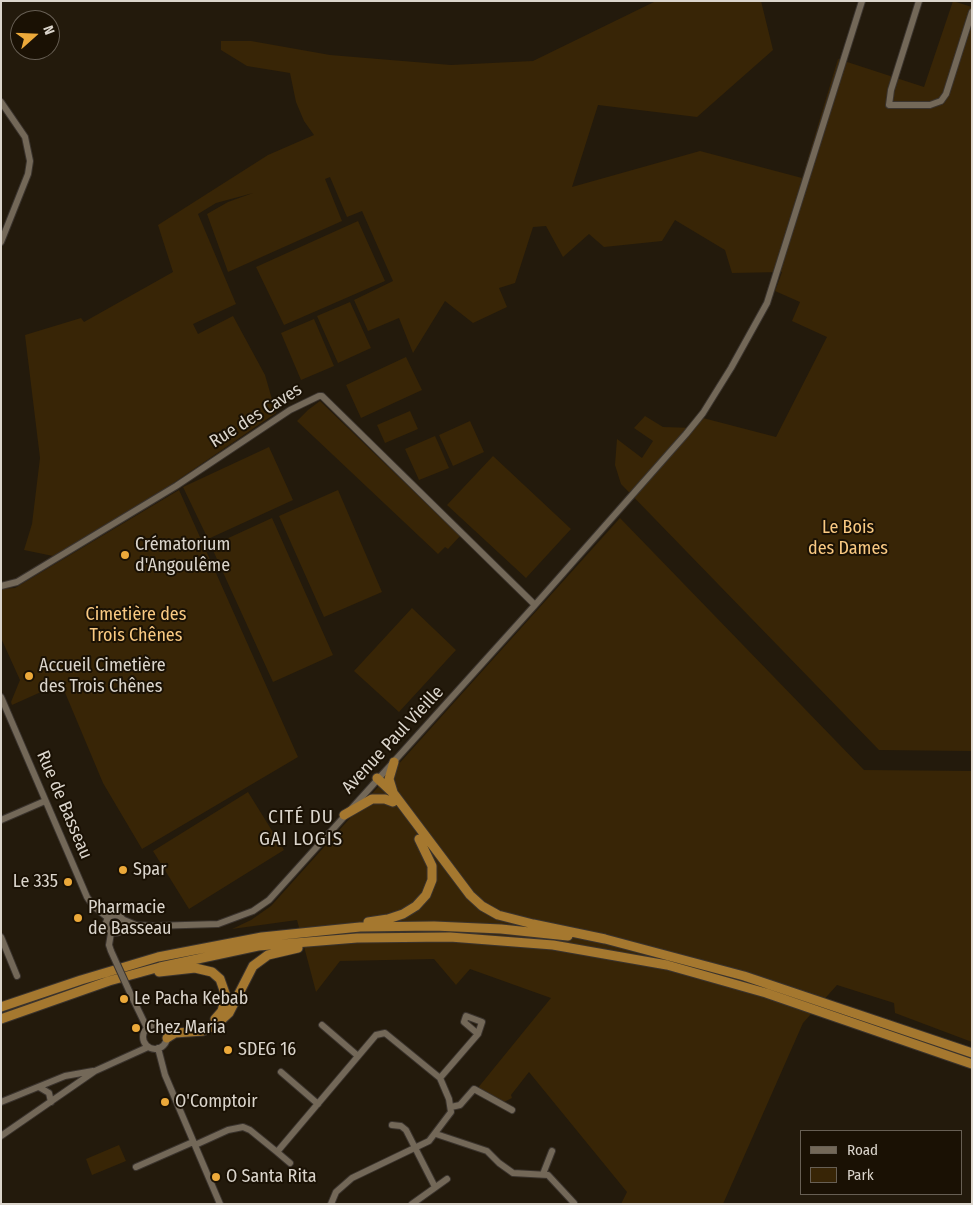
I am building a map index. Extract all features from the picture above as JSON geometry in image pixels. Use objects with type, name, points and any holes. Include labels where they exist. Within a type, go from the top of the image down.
[{"type":"highway","points":[[1,1007],[73,982],[158,957],[221,944],[388,919],[403,914],[422,902],[432,880],[430,858],[394,798],[389,779],[394,762]]},
{"type":"highway","points":[[375,781],[394,798],[470,895],[482,906],[511,920],[605,938],[744,976],[972,1053]]},
{"type":"highway","points":[[344,815],[372,799],[394,798]]},
{"type":"highway","points":[[297,933],[360,927],[471,928],[536,932],[647,950]]},
{"type":"highway","points":[[1,1019],[68,995],[160,967],[258,946],[409,936],[519,941],[599,952],[717,978],[972,1064]]},
{"type":"highway","points":[[166,1034],[203,1031],[216,1025],[229,1013],[253,966],[275,953],[358,943],[519,941]]},
{"type":"highway","points":[[68,995],[85,993],[157,973],[195,968],[204,969],[220,979],[226,996],[226,1002],[219,1016],[213,1021],[200,1026],[166,1034]]},
{"type":"street","name":"Avenue Paul Vieille","points":[[123,930],[136,925],[218,924],[253,911],[269,900],[632,497],[703,412],[768,303],[862,1]]},
{"type":"street","points":[[919,1],[891,90],[889,105],[930,105],[941,101],[946,94],[972,12]]},
{"type":"street","points":[[1,102],[25,137],[30,161],[28,174],[1,242]]},
{"type":"street","name":"Rue des Caves","points":[[1,586],[18,582],[176,486],[290,410],[322,396],[535,605]]},
{"type":"street","name":"Rue de Basseau","points":[[1,697],[87,897],[93,906],[108,918]]},
{"type":"street","points":[[1,820],[46,801]]},
{"type":"street","points":[[115,914],[124,920],[123,930],[118,933],[112,933],[106,926],[108,918],[115,914]]},
{"type":"street","name":"Avenue Paul Vieille","points":[[124,920],[136,925]]},
{"type":"street","points":[[112,933],[109,945],[111,951],[147,1028],[144,1040],[125,1056]]},
{"type":"street","points":[[1,937],[17,976]]},
{"type":"street","points":[[1,1136],[95,1071],[148,1047],[158,1048],[164,1044],[166,1034],[156,1025],[147,1028]]},
{"type":"street","points":[[322,1025],[358,1056]]},
{"type":"street","points":[[277,1152],[376,1035],[385,1033],[440,1078],[452,1107],[449,1116],[436,1134],[414,1149],[352,1178],[336,1192],[331,1204]]},
{"type":"street","points":[[440,1078],[478,1034]]},
{"type":"street","points":[[144,1040],[148,1047]]},
{"type":"street","points":[[158,1048],[165,1075],[220,1204]]},
{"type":"street","points":[[1,1102],[71,1074],[95,1071]]},
{"type":"street","points":[[281,1072],[318,1104]]},
{"type":"street","points":[[39,1087],[49,1093],[51,1102]]},
{"type":"street","points":[[452,1107],[460,1105],[474,1089],[512,1110]]},
{"type":"street","points":[[392,1125],[401,1126],[406,1130],[435,1187]]},
{"type":"street","points":[[136,1167],[228,1130],[243,1127],[250,1130],[290,1163]]},
{"type":"street","points":[[436,1134],[487,1151],[507,1169],[519,1174],[543,1174],[552,1178],[573,1203]]},
{"type":"street","points":[[543,1174],[552,1152]]},
{"type":"street","points":[[412,1204],[447,1179]]},
{"type":"green space","name":"Le Bois des Dames","points":[[656,1],[761,1],[773,50],[697,117],[598,105],[572,187],[700,151],[802,178],[838,59],[924,87],[953,1],[972,7],[972,751],[879,750],[621,484],[615,465],[617,439],[642,458],[653,441],[634,428],[645,416],[663,427],[694,428],[703,418],[776,437],[827,337],[792,321],[800,302],[775,291],[782,272],[732,273],[725,250],[675,220],[662,241],[604,247],[589,234],[563,257],[546,226],[533,227],[515,283],[499,288],[507,307],[473,323],[445,301],[413,353],[399,318],[368,331],[354,300],[393,281],[362,211],[347,217],[330,177],[325,179],[342,221],[228,272],[207,214],[228,202],[253,193],[216,203],[198,214],[236,304],[193,324],[198,334],[233,316],[265,375],[276,413],[172,484],[53,556],[24,550],[32,524],[40,458],[25,335],[81,318],[84,322],[173,272],[158,225],[268,155],[314,135],[304,121],[296,102],[290,73],[247,66],[221,50],[221,41],[251,41],[330,55],[451,65],[533,61]]},
{"type":"green space","points":[[358,221],[385,281],[284,325],[256,267]]},
{"type":"green space","points":[[350,302],[371,348],[338,363],[317,316]]},
{"type":"green space","points":[[314,319],[334,366],[301,380],[281,333]]},
{"type":"green space","points":[[406,357],[422,390],[361,418],[346,385]]},
{"type":"green space","points":[[320,401],[460,536],[448,549],[445,547],[438,554],[297,421]]},
{"type":"green space","points":[[410,411],[418,429],[385,443],[377,425]]},
{"type":"green space","points":[[470,421],[484,452],[453,466],[439,435]]},
{"type":"green space","points":[[435,436],[449,468],[419,480],[405,449]]},
{"type":"green space","points":[[269,447],[293,500],[208,539],[183,487]]},
{"type":"green space","points":[[493,456],[571,529],[526,578],[447,505]]},
{"type":"green space","name":"Cimetière des Trois Chênes","points":[[179,490],[298,757],[142,849],[103,783],[61,683],[12,705],[11,702],[20,680],[1,638],[1,589],[15,588]]},
{"type":"green space","points":[[338,490],[382,592],[324,617],[279,516]]},
{"type":"green space","points":[[272,518],[333,655],[273,682],[211,546]]},
{"type":"green space","points":[[620,518],[864,770],[972,771],[972,1042],[895,1013],[894,1003],[837,985],[803,1023],[723,1204],[621,1204],[627,1192],[529,1072],[511,1095],[512,1098],[502,1103],[477,1089],[551,998],[470,969],[456,985],[434,959],[340,961],[316,992],[297,920],[232,929],[251,920],[271,906]]},
{"type":"green space","points":[[412,608],[456,650],[399,712],[354,671]]},
{"type":"green space","points":[[248,792],[284,850],[189,909],[153,851]]},
{"type":"green space","points":[[119,1145],[126,1161],[92,1175],[86,1159]]},
{"type":"place","name":"Crématorium d'Angoulême","points":[[125,555]]},
{"type":"place","name":"Accueil Cimetière des Trois Chênes","points":[[29,676]]},
{"type":"place","name":"Spar","points":[[123,870]]},
{"type":"place","name":"Le 335","points":[[68,882]]},
{"type":"place","name":"Pharmacie de Basseau","points":[[78,918]]},
{"type":"place","name":"Le Pacha Kebab","points":[[124,999]]},
{"type":"place","name":"Chez Maria","points":[[136,1028]]},
{"type":"place","name":"SDEG 16","points":[[228,1050]]},
{"type":"place","name":"O'Comptoir","points":[[165,1102]]},
{"type":"place","name":"O Santa Rita","points":[[216,1177]]},
{"type":"district","name":"CITÉ DU GAI LOGIS","points":[[301,829]]}]
